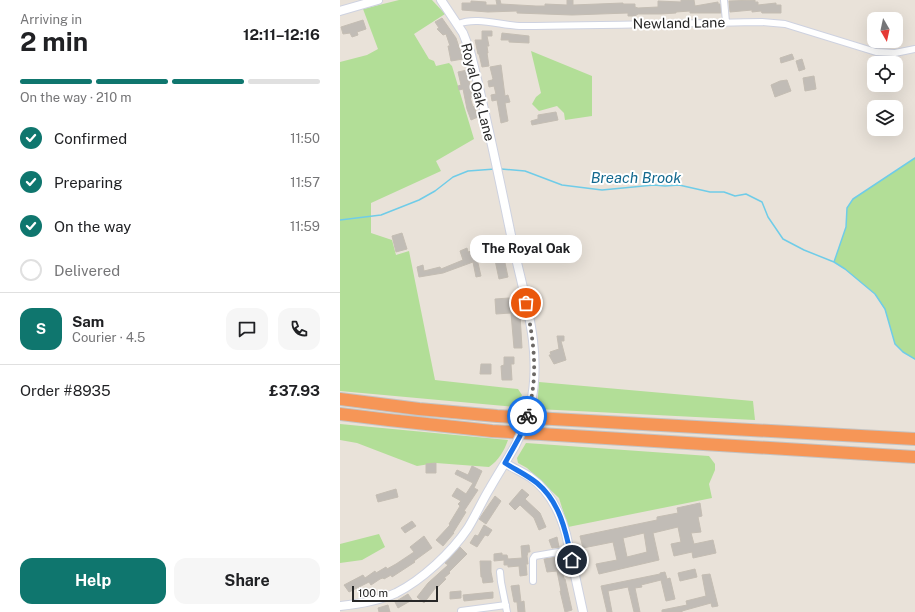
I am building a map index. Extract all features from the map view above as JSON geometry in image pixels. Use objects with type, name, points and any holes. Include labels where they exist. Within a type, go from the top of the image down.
[{"type":"highway","points":[[340,399],[419,409],[496,416],[915,439]]},
{"type":"highway","points":[[340,414],[492,431],[915,457]]},
{"type":"street","points":[[340,11],[378,0]]},
{"type":"street","name":"Royal Oak Lane","points":[[340,606],[363,603],[387,597],[404,588],[427,572],[456,544],[467,529],[515,446],[525,425],[534,385],[535,362],[532,334],[470,51],[458,24],[441,0]]},
{"type":"street","points":[[724,0],[726,22]]},
{"type":"street","name":"Newland Lane","points":[[458,24],[474,21],[520,26],[762,22],[785,24],[869,50],[885,53],[895,53],[915,49]]},
{"type":"street","points":[[505,463],[538,484],[548,494],[553,502],[563,523],[583,612]]},
{"type":"street","points":[[533,582],[533,559],[535,556],[570,550]]},
{"type":"street","points":[[500,572],[500,582],[507,612]]},
{"type":"street","points":[[461,611],[506,605]]},
{"type":"green space","points":[[399,0],[432,0],[445,14],[414,34],[429,59],[434,61],[436,66],[449,63],[452,66],[474,139],[436,161],[441,171],[371,203],[371,233],[392,240],[396,255],[409,251],[435,380],[518,389],[522,395],[516,407],[340,391],[340,62],[367,55],[378,49],[363,9]]},
{"type":"green space","points":[[531,51],[592,76],[592,116],[565,120],[564,113],[557,106],[539,111],[532,104],[536,97],[541,93]]},
{"type":"green space","points":[[915,158],[915,359],[903,352],[895,344],[885,310],[875,294],[845,269],[834,262],[846,227],[847,208],[853,199]]},
{"type":"green space","points":[[539,382],[753,401],[755,420],[537,409]]},
{"type":"green space","points":[[340,424],[508,440],[501,455],[489,467],[436,463],[417,466],[357,443],[340,440]]},
{"type":"green space","points":[[526,443],[709,456],[715,464],[715,470],[709,484],[712,498],[568,527],[559,498],[527,468],[518,463],[517,458]]},
{"type":"green space","points":[[379,534],[385,547],[362,560],[340,563],[340,544]]},
{"type":"building","points":[[496,0],[500,0],[501,4],[545,6],[545,4],[567,5],[567,0],[573,0],[573,5],[623,3],[635,4],[635,7],[638,8],[658,7],[658,1],[681,2],[681,0],[694,0],[695,6],[718,2],[718,4],[720,4],[721,13],[690,13],[690,11],[628,16],[628,13],[572,15],[517,13],[517,11],[488,12],[462,10],[462,3],[471,3],[471,1],[486,2],[486,5],[497,5]]},
{"type":"building","points":[[755,0],[755,2],[758,2],[758,5],[776,3],[776,5],[781,5],[781,13],[762,13],[761,11],[752,12],[752,10],[730,12],[729,1]]},
{"type":"building","points":[[442,18],[456,38],[463,59],[451,61],[448,46],[450,46],[446,34],[443,35],[437,29],[439,28],[435,22]]},
{"type":"building","points":[[363,20],[366,29],[357,32],[358,35],[352,37],[350,33],[343,34],[341,27]]},
{"type":"building","points":[[482,31],[492,31],[492,36],[487,36],[489,46],[487,46],[487,53],[489,66],[482,67],[475,40],[482,40]]},
{"type":"building","points":[[502,33],[529,36],[529,43],[501,40]]},
{"type":"building","points":[[792,54],[794,59],[781,63],[780,58]]},
{"type":"building","points":[[802,59],[805,69],[799,71],[796,61]]},
{"type":"building","points":[[501,65],[505,96],[508,95],[510,102],[505,103],[508,121],[501,123],[497,100],[492,101],[491,95],[496,94],[494,86],[489,87],[488,81],[493,79],[490,67]]},
{"type":"building","points":[[467,70],[472,97],[470,97],[478,117],[471,120],[463,89],[459,90],[458,86],[461,85],[458,72]]},
{"type":"building","points":[[814,76],[816,89],[805,91],[803,78]]},
{"type":"building","points":[[787,80],[791,91],[775,97],[771,85]]},
{"type":"building","points":[[556,112],[558,120],[532,125],[531,121],[538,119],[538,115]]},
{"type":"building","points":[[402,233],[407,249],[396,252],[392,236]]},
{"type":"building","points":[[501,244],[508,277],[499,279],[492,246]]},
{"type":"building","points":[[467,248],[468,252],[475,250],[481,276],[476,277],[473,262],[443,273],[419,277],[417,267],[423,265],[424,271],[440,267],[441,269],[463,260],[460,251]]},
{"type":"building","points":[[509,298],[509,301],[516,301],[516,314],[520,314],[522,348],[514,348],[511,313],[496,314],[495,299]]},
{"type":"building","points":[[557,336],[564,336],[564,341],[561,341],[566,360],[554,364],[549,355],[551,355],[550,352],[559,349]]},
{"type":"building","points":[[504,357],[514,357],[514,364],[511,364],[512,380],[502,380],[501,366],[504,365]]},
{"type":"building","points":[[481,364],[491,364],[491,374],[480,374]]},
{"type":"building","points":[[436,463],[436,473],[426,473],[426,464]]},
{"type":"building","points":[[472,466],[482,471],[474,488],[478,490],[464,511],[466,512],[454,533],[443,546],[436,540],[450,525],[449,524],[460,506],[458,504],[461,501],[452,496],[457,488],[466,494],[473,483],[455,474],[457,470],[468,475]]},
{"type":"building","points":[[396,489],[398,497],[378,502],[376,495]]},
{"type":"building","points":[[522,489],[529,495],[525,499],[540,513],[546,527],[539,530],[534,518],[520,505],[515,510],[509,504]]},
{"type":"building","points":[[495,496],[501,501],[486,524],[479,519]]},
{"type":"building","points":[[700,503],[702,516],[698,517],[701,532],[691,533],[694,544],[713,540],[716,553],[693,558],[692,552],[674,556],[671,544],[681,542],[678,527],[653,533],[659,560],[599,574],[596,564],[617,560],[613,542],[583,548],[580,536],[657,520],[657,517],[678,513],[677,508]],"holes":[[[644,533],[647,552],[627,557],[623,538]]]},
{"type":"building","points":[[412,521],[416,526],[405,533],[401,528]]},
{"type":"building","points":[[484,525],[492,530],[488,536],[485,535],[477,547],[470,543],[475,535],[478,536]]},
{"type":"building","points":[[424,536],[432,548],[414,561],[415,562],[392,577],[391,575],[384,579],[380,579],[371,585],[369,582],[349,592],[344,585],[363,575],[365,578],[375,571],[376,573],[386,567],[387,569],[396,564],[414,552],[410,547]]},
{"type":"building","points":[[557,537],[559,547],[552,548],[549,540]]},
{"type":"building","points":[[529,545],[530,552],[528,552],[527,556],[528,564],[526,564],[527,575],[520,576],[519,566],[508,567],[508,565],[504,565],[504,560],[494,561],[494,554],[502,553],[502,555],[507,555],[508,559],[522,558],[521,546]]},
{"type":"building","points":[[460,547],[467,554],[449,572],[450,573],[444,578],[446,579],[438,587],[437,586],[424,603],[417,597],[428,583],[448,565],[445,563]]},
{"type":"building","points":[[562,556],[564,570],[562,570],[572,610],[565,612],[557,571],[547,572],[544,559]]},
{"type":"building","points":[[480,561],[491,561],[493,582],[483,583]]},
{"type":"building","points":[[695,569],[697,577],[680,581],[678,573]]},
{"type":"building","points":[[665,572],[667,579],[670,578],[675,599],[666,601],[661,580],[635,588],[640,612],[634,612],[628,587],[608,591],[612,612],[607,612],[601,586]]},
{"type":"building","points":[[710,574],[718,606],[712,607],[711,603],[682,612],[662,612],[662,610],[687,605],[686,601],[706,596],[702,575]]},
{"type":"building","points":[[519,585],[521,602],[524,601],[525,612],[518,612],[517,602],[514,602],[511,586]]},
{"type":"building","points":[[461,591],[461,598],[450,599],[450,592]]},
{"type":"building","points":[[493,592],[493,598],[464,601],[463,595]]},
{"type":"building","points":[[408,594],[412,600],[398,608],[395,602]]},
{"type":"building","points":[[388,605],[390,612],[379,612],[378,608]]},
{"type":"waterway","points":[[834,262],[846,227],[847,208],[853,199],[915,158]]},
{"type":"waterway","name":"Breach Brook","points":[[340,220],[381,215],[419,200],[435,191],[453,177],[468,171],[495,169]]},
{"type":"waterway","name":"Breach Brook","points":[[501,169],[525,171],[562,185],[602,190],[654,185],[679,185],[710,192],[724,192],[735,196],[746,194],[762,202],[768,217],[783,239],[804,250],[834,262],[845,269],[875,294],[885,309],[895,344],[903,352],[915,359]]},
{"type":"way so far","points":[[526,303],[535,351],[535,379],[532,399],[527,416]]},
{"type":"place","name":"The Royal Oak","points":[[526,303]]},
{"type":"route","points":[[527,416],[520,436],[505,463],[529,477],[548,494],[563,523],[572,560]]}]
